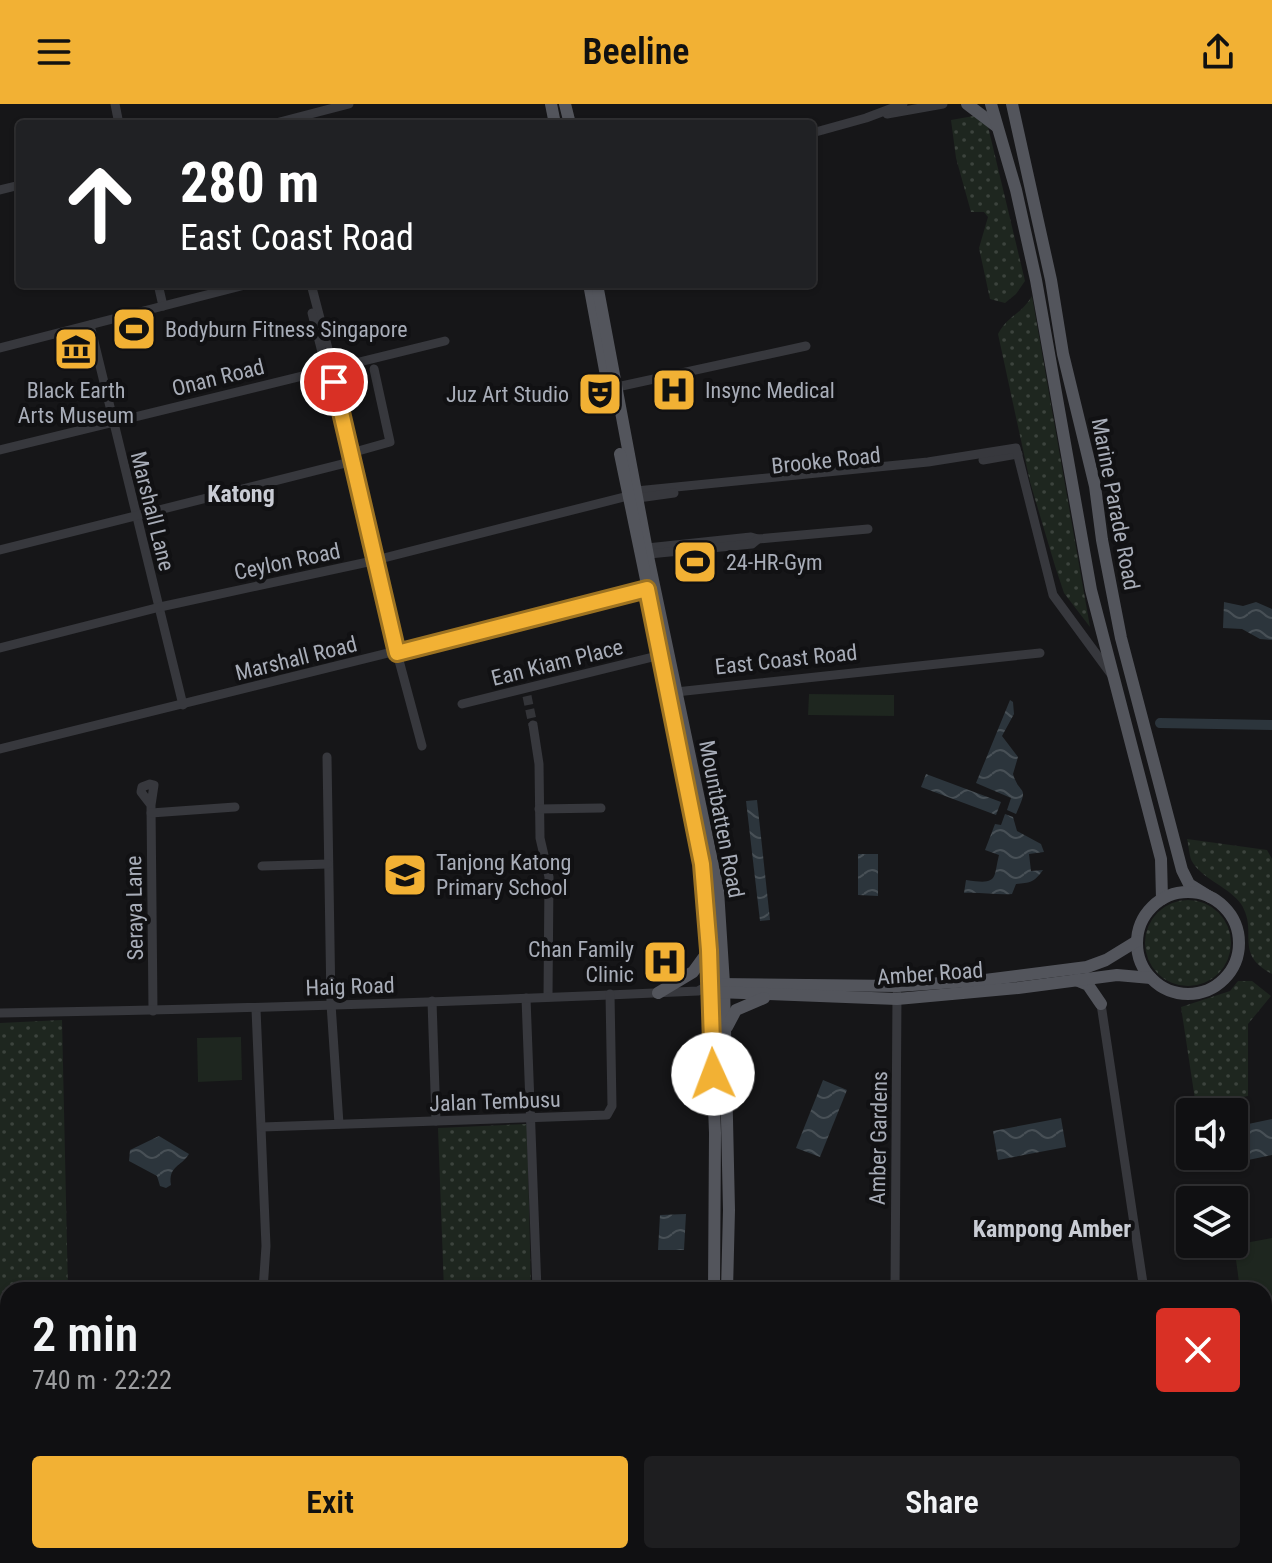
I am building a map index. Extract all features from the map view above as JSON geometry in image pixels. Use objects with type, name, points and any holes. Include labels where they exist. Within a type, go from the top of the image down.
[{"type":"main road","points":[[967,104],[996,126]]},
{"type":"main road","name":"Marine Parade Road","points":[[991,104],[1016,190],[1036,280],[1083,552],[1111,674],[1161,859],[1162,899]]},
{"type":"main road","name":"Marine Parade Road","points":[[1015,104],[1015,119],[1051,280],[1063,354],[1095,486],[1121,638],[1182,870],[1189,884],[1210,897]]},
{"type":"main road","points":[[590,288],[648,551],[672,691]]},
{"type":"main road","points":[[598,288],[617,387],[647,589],[672,691]]},
{"type":"main road","name":"Mountbatten Road","points":[[672,691],[702,864],[709,950],[724,1033],[730,1223],[727,1282]]},
{"type":"main road","name":"Mountbatten Road","points":[[672,691],[714,863],[714,1282]]},
{"type":"main road","points":[[1151,978],[1143,967],[1137,941],[1141,924],[1149,910],[1162,899],[1177,893],[1194,892],[1210,897]]},
{"type":"main road","name":"Amber Road","points":[[714,988],[770,996],[897,993],[1126,974],[1151,978],[1173,991],[1188,994],[1217,985],[1228,974],[1239,946],[1238,931],[1232,917],[1223,905],[1210,897]]},
{"type":"main road","name":"Amber Road","points":[[714,988],[897,993],[1061,972],[1106,960],[1137,941]]},
{"type":"main road","points":[[658,993],[693,972],[709,950]]},
{"type":"main road","points":[[1101,1004],[1103,991],[1112,976]]},
{"type":"main road","points":[[1074,980],[1088,985],[1101,1004]]},
{"type":"main road","points":[[724,1033],[736,1010],[770,996]]},
{"type":"street","points":[[285,120],[329,106],[349,104]]},
{"type":"street","points":[[873,116],[903,104]]},
{"type":"street","points":[[816,132],[873,116],[943,104]]},
{"type":"street","points":[[159,288],[163,306]]},
{"type":"street","points":[[0,348],[233,288]]},
{"type":"street","points":[[309,288],[422,746]]},
{"type":"street","name":"Marshall Lane","points":[[90,325],[183,705]]},
{"type":"street","name":"Onan Road","points":[[0,450],[445,341]]},
{"type":"street","points":[[617,387],[806,346]]},
{"type":"street","points":[[0,550],[135,517],[352,457],[390,442],[374,369]]},
{"type":"street","name":"Marine Parade Road","points":[[1017,451],[1053,595],[1111,674]]},
{"type":"street","name":"Brooke Road","points":[[634,495],[1017,451]]},
{"type":"street","name":"Ceylon Road","points":[[0,648],[160,607],[376,560],[634,495]]},
{"type":"street","points":[[648,551],[752,544],[758,539],[868,529]]},
{"type":"street","name":"Marshall Road","points":[[0,749],[647,589]]},
{"type":"street","name":"East Coast Road","points":[[672,691],[1040,653]]},
{"type":"street","name":"Ean Kiam Place","points":[[462,704],[526,692],[661,655]]},
{"type":"street","points":[[533,725],[539,764],[540,838],[549,877],[548,997]]},
{"type":"street","points":[[327,757],[331,1004],[339,1124]]},
{"type":"street","name":"Seraya Lane","points":[[153,1011],[151,809],[235,807]]},
{"type":"street","points":[[539,809],[601,808]]},
{"type":"street","points":[[262,866],[328,864]]},
{"type":"street","name":"Haig Road","points":[[0,1013],[256,1009],[658,993],[714,988]]},
{"type":"street","name":"Amber Gardens","points":[[895,1282],[897,993]]},
{"type":"street","name":"Jalan Tembusu","points":[[262,1127],[604,1116],[610,1113],[612,1106],[610,994]]},
{"type":"street","points":[[526,998],[537,1282]]},
{"type":"street","points":[[432,1001],[436,1121]]},
{"type":"street","points":[[1101,1004],[1143,1282]]},
{"type":"street","points":[[256,1009],[266,1246],[264,1282]]},
{"type":"shaded area","points":[[985,114],[1025,281],[1005,303],[990,299],[979,248],[988,217],[984,212],[971,212],[956,158],[951,120]]},
{"type":"shaded area","points":[[1032,296],[1090,627],[1064,593],[1055,566],[1030,482],[998,334]]},
{"type":"shaded area","points":[[809,694],[894,695],[894,716],[808,715]]},
{"type":"shaded area","points":[[1187,839],[1267,850],[1272,859],[1272,974],[1253,958],[1246,914],[1241,904],[1197,869]]},
{"type":"shaded area","points":[[1188,900],[1204,904],[1218,913],[1227,927],[1231,943],[1227,959],[1218,973],[1204,982],[1188,986],[1172,982],[1158,973],[1149,959],[1145,943],[1149,927],[1158,913],[1172,904]]},
{"type":"shaded area","points":[[1238,981],[1252,981],[1271,996],[1248,1024],[1248,1096],[1195,1098],[1181,1007],[1230,991]]},
{"type":"shaded area","points":[[62,1020],[68,1282],[0,1282],[0,1023]]},
{"type":"shaded area","points":[[241,1037],[242,1080],[198,1082],[197,1038]]},
{"type":"shaded area","points":[[527,1124],[531,1282],[444,1282],[438,1128]]},
{"type":"shaded area","points":[[1272,1238],[1272,1282],[1239,1282],[1236,1258],[1248,1258],[1248,1242]]},
{"type":"water","points":[[1224,602],[1243,606],[1256,602],[1272,609],[1272,640],[1260,639],[1242,629],[1223,628]]},
{"type":"water","points":[[1010,700],[1014,714],[1002,736],[1018,757],[1013,774],[1023,794],[1016,814],[1007,810],[1011,798],[976,783]]},
{"type":"water","points":[[926,774],[1001,802],[996,815],[921,787]]},
{"type":"water","points":[[757,800],[770,920],[760,921],[746,801]]},
{"type":"water","points":[[1005,814],[1013,817],[1017,831],[1041,844],[1044,852],[1029,854],[1031,871],[1043,870],[1031,882],[1016,884],[1012,894],[964,893],[966,880],[984,882],[995,875],[999,855],[985,850],[995,824],[1001,825]]},
{"type":"water","points":[[858,854],[878,854],[878,896],[858,895]]},
{"type":"water","points":[[823,1080],[847,1090],[820,1157],[796,1148]]},
{"type":"water","points":[[1061,1118],[1066,1147],[998,1160],[993,1131]]},
{"type":"water","points":[[1272,1119],[1272,1155],[1248,1160],[1248,1124]]},
{"type":"water","points":[[159,1136],[189,1154],[173,1170],[171,1185],[166,1188],[160,1186],[157,1176],[129,1161],[130,1150]]},
{"type":"water","points":[[686,1214],[684,1250],[658,1250],[660,1215]]},
{"type":"waterway","points":[[1160,723],[1272,725]]},
{"type":"tunnel","points":[[527,696],[533,725]]},
{"type":"place","name":"Bodyburn Fitness Singapore","points":[[134,329]]},
{"type":"place","name":"Black Earth Arts Museum","points":[[76,349]]},
{"type":"place","name":"Insync Medical","points":[[674,390]]},
{"type":"place","name":"Juz Art Studio","points":[[600,394]]},
{"type":"place","name":"24-HR-Gym","points":[[695,562]]},
{"type":"place","name":"Tanjong Katong Primary School","points":[[405,875]]},
{"type":"place","name":"Chan Family Clinic","points":[[665,962]]},
{"type":"district","name":"Katong","points":[[241,494]]},
{"type":"district","name":"Kampong Amber","points":[[1052,1229]]},
{"type":"route","points":[[334,382],[397,653],[647,589],[706,893],[713,1074]]}]
